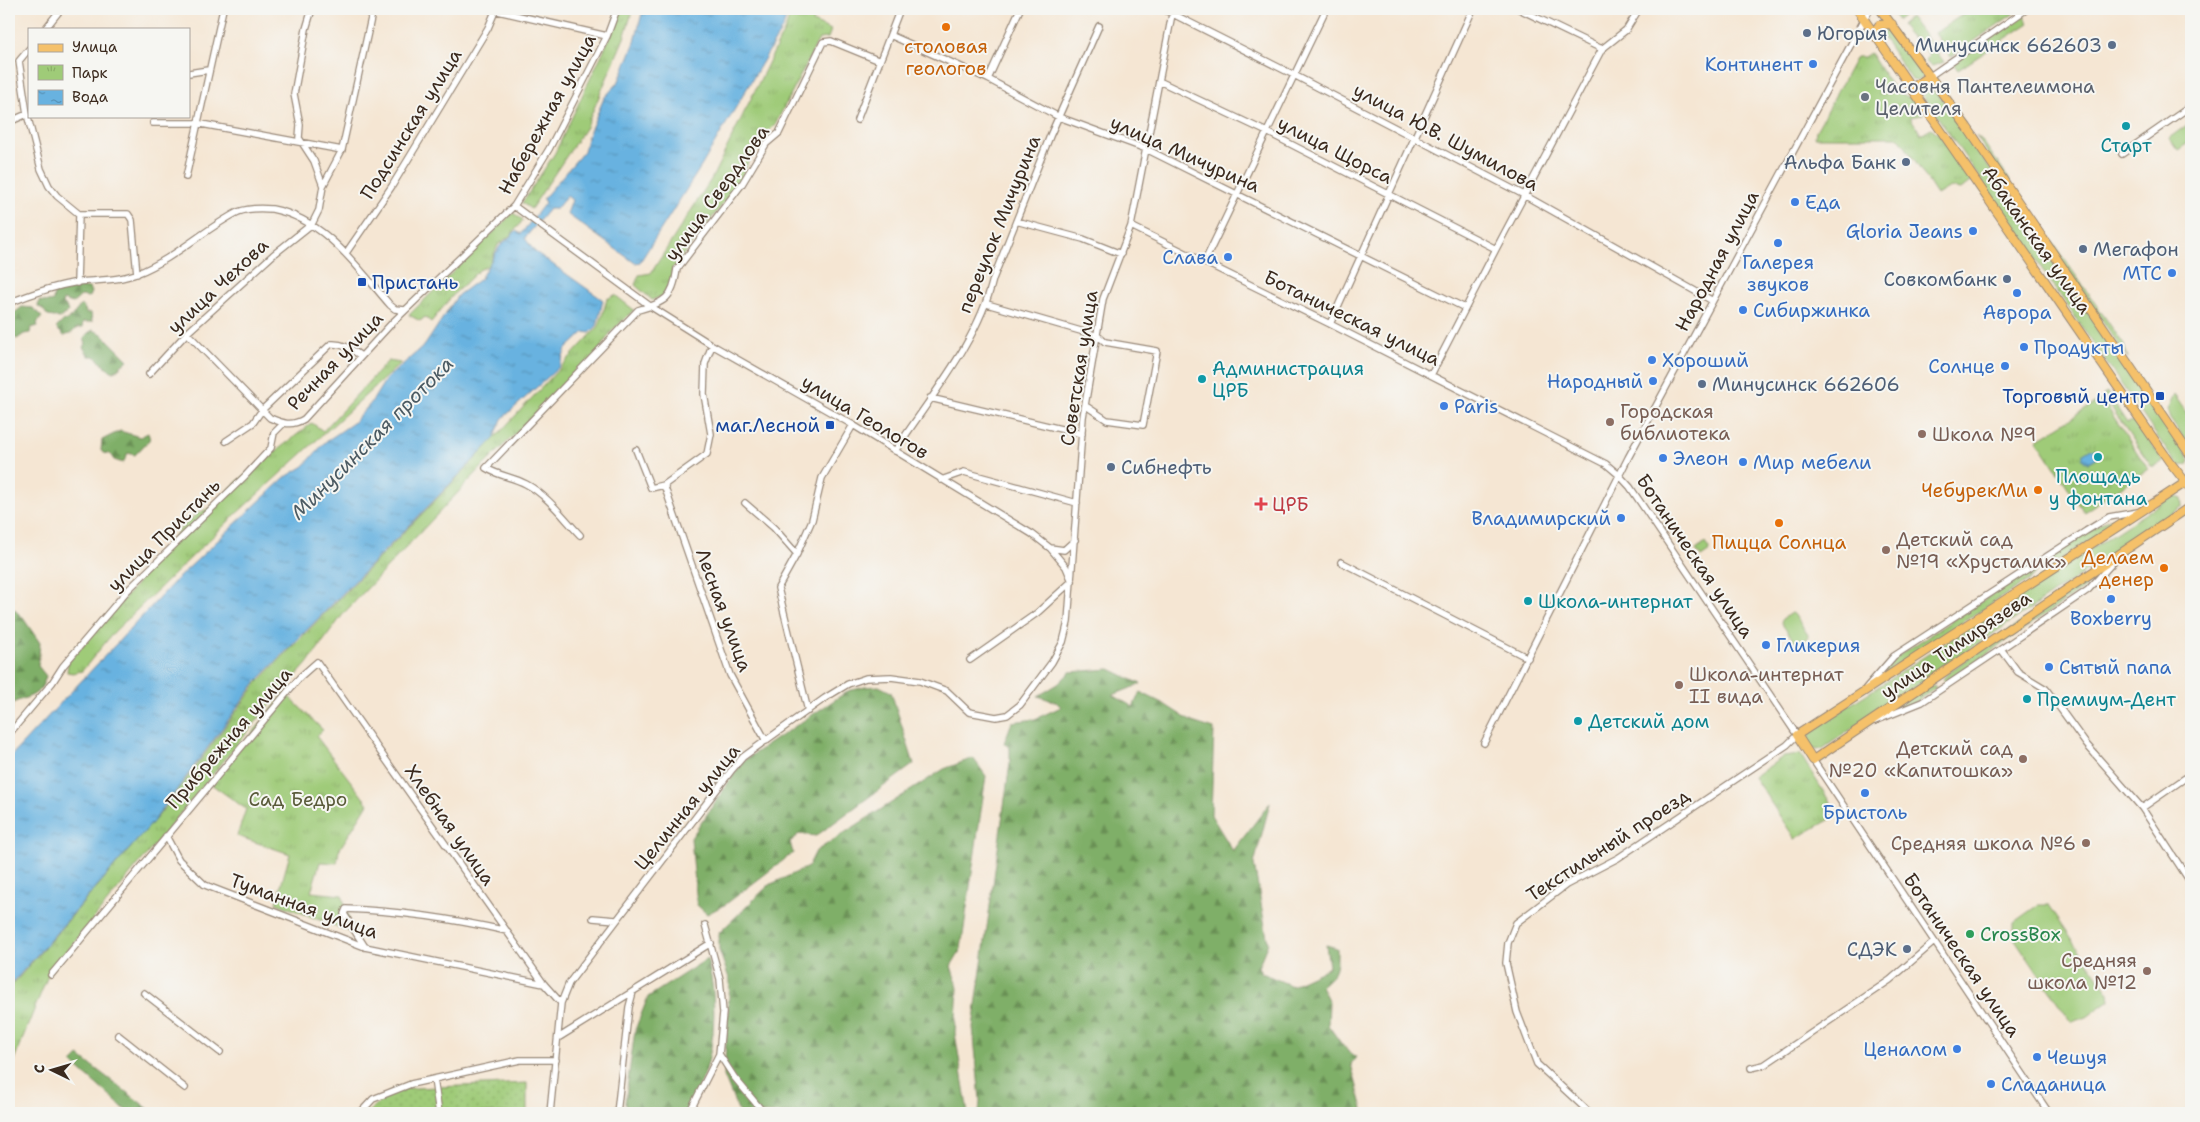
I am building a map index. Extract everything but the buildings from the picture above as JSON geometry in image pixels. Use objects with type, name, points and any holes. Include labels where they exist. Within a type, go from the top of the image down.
[{"type":"main road","name":"Абаканская улица","points":[[1857,9],[2188,480],[2191,489]]},
{"type":"main road","name":"Абаканская улица","points":[[1880,9],[1967,127],[2191,456]]},
{"type":"main road","points":[[1878,38],[1876,30],[1880,25],[1892,24]]},
{"type":"main road","points":[[1912,88],[1930,76]]},
{"type":"main road","name":"улица Тимирязева","points":[[1797,735],[2145,510],[2188,480]]},
{"type":"main road","name":"улица Тимирязева","points":[[1813,760],[2191,506]]},
{"type":"main road","name":"Ботаническая улица","points":[[1797,735],[1813,760]]},
{"type":"street","points":[[46,28],[61,9]]},
{"type":"street","points":[[186,176],[196,123],[223,9]]},
{"type":"street","points":[[312,9],[306,28],[294,94],[300,125],[299,138],[314,162],[322,186]]},
{"type":"street","points":[[312,224],[318,210],[322,186],[342,150],[373,9]]},
{"type":"street","points":[[494,9],[607,36]]},
{"type":"street","name":"Подсинская улица","points":[[346,253],[392,186],[488,28],[494,9]]},
{"type":"street","name":"Набережная улица","points":[[405,310],[514,206],[549,149],[607,36],[617,9]]},
{"type":"street","points":[[857,120],[900,9]]},
{"type":"street","points":[[988,78],[1020,9]]},
{"type":"street","name":"улица Ю.В. Шумилова","points":[[1163,9],[1173,11],[1524,195],[1711,300]]},
{"type":"street","points":[[1204,264],[1236,193],[1326,9]]},
{"type":"street","points":[[1330,324],[1473,9]]},
{"type":"street","points":[[1519,9],[1602,49]]},
{"type":"street","points":[[1431,375],[1602,49],[1626,30],[1639,9]]},
{"type":"street","name":"Народная улица","points":[[1484,743],[1619,474],[1711,300],[1870,9]]},
{"type":"street","points":[[1930,76],[2027,9]]},
{"type":"street","name":"Советская улица","points":[[1007,715],[1020,705],[1052,662],[1063,642],[1068,622],[1082,434],[1103,300],[1131,226],[1173,11]]},
{"type":"street","name":"переулок Мичурина","points":[[895,450],[956,360],[987,304],[992,279],[1099,26]]},
{"type":"street","name":"улица Мичурина","points":[[890,35],[988,78],[1059,117],[1146,149],[1465,308]]},
{"type":"street","name":"улица Свердлова","points":[[580,535],[540,493],[525,483],[494,474],[486,468],[638,310],[664,301],[675,286],[677,269],[742,184],[766,144],[779,133],[823,42],[831,41],[880,61]]},
{"type":"street","points":[[9,122],[28,114],[19,61],[28,50]]},
{"type":"street","points":[[190,74],[208,70]]},
{"type":"street","name":"улица Щорса","points":[[1159,81],[1267,132],[1496,249]]},
{"type":"street","points":[[2122,154],[2191,106]]},
{"type":"street","points":[[29,118],[44,176],[57,196],[79,214],[128,214],[132,220],[137,274]]},
{"type":"street","points":[[153,123],[196,123],[342,150]]},
{"type":"street","name":"улица Геологов","points":[[514,206],[650,306],[712,345],[895,450],[1032,534],[1050,548],[1066,567],[1072,581]]},
{"type":"street","points":[[9,283],[10,302],[77,282],[120,279],[137,274],[159,263],[240,212],[261,208],[287,212],[312,224],[346,253],[390,305],[395,309],[405,310]]},
{"type":"street","points":[[77,282],[79,214]]},
{"type":"street","points":[[1016,221],[1083,239],[1121,254]]},
{"type":"street","name":"улица Чехова","points":[[149,374],[187,334],[273,255],[312,224]]},
{"type":"street","name":"Ботаническая улица","points":[[1131,226],[1204,264],[1330,324],[1594,456],[1619,474],[1797,735]]},
{"type":"street","points":[[987,304],[1098,336],[1106,342],[1157,351],[1143,425],[1107,420],[1086,406]]},
{"type":"street","name":"Речная улица","points":[[283,424],[297,423],[304,419],[405,310]]},
{"type":"street","points":[[187,334],[270,418],[283,424]]},
{"type":"street","points":[[226,441],[253,423],[262,410],[331,344],[348,347],[361,356]]},
{"type":"street","points":[[636,450],[651,488],[664,485],[707,454],[711,434],[704,394],[705,364],[712,345]]},
{"type":"street","points":[[930,398],[1082,434]]},
{"type":"street","name":"улица Пристань","points":[[9,734],[52,683],[63,666],[127,591],[245,476],[271,448],[274,433],[283,424]]},
{"type":"street","points":[[808,711],[778,588],[797,554],[812,520],[822,478],[852,425]]},
{"type":"street","points":[[942,480],[964,472],[1077,503]]},
{"type":"street","name":"Лесная улица","points":[[664,485],[730,675],[766,741]]},
{"type":"street","points":[[744,503],[774,528],[797,554]]},
{"type":"street","points":[[1860,695],[1894,656],[2079,535],[2109,517],[2145,510]]},
{"type":"street","points":[[1050,548],[1064,550],[1075,540]]},
{"type":"street","points":[[1866,725],[1922,702],[2001,649],[2088,590],[2120,553]]},
{"type":"street","points":[[1341,562],[1528,658]]},
{"type":"street","points":[[970,660],[1037,613],[1072,581]]},
{"type":"street","points":[[2001,649],[2018,672],[2046,689],[2086,744],[2142,808],[2191,883]]},
{"type":"street","name":"Прибрежная улица","points":[[51,975],[300,677],[317,662]]},
{"type":"street","name":"Хлебная улица","points":[[317,662],[506,931],[544,984],[561,1003]]},
{"type":"street","name":"Целинная улица","points":[[550,1113],[561,1003],[569,983],[743,757],[848,684],[866,678],[891,677],[920,681],[947,691],[969,712],[996,717],[1007,715]]},
{"type":"street","name":"Текстильный проезд","points":[[1590,1113],[1537,1064],[1517,1012],[1506,963],[1508,943],[1516,923],[1566,885],[1618,858],[1684,816],[1787,745],[1797,735]]},
{"type":"street","name":"Ботаническая улица","points":[[1813,760],[2049,1113]]},
{"type":"street","points":[[2142,808],[2191,774]]},
{"type":"street","name":"Туманная улица","points":[[166,836],[179,860],[205,885],[365,947],[544,984]]},
{"type":"street","points":[[365,947],[344,914],[346,909],[433,917],[506,931]]},
{"type":"street","points":[[593,918],[616,920]]},
{"type":"street","points":[[690,1113],[719,1054],[723,1013],[720,979],[705,925]]},
{"type":"street","points":[[1751,1068],[1764,1065],[1890,980],[1934,942]]},
{"type":"street","points":[[558,1038],[710,943]]},
{"type":"street","points":[[617,1113],[629,1008],[633,992]]},
{"type":"street","points":[[144,993],[220,1052]]},
{"type":"street","points":[[118,1035],[185,1088]]},
{"type":"street","points":[[719,1054],[734,1077],[764,1113]]},
{"type":"street","points":[[360,1113],[374,1099],[410,1084],[520,1060],[556,1060]]},
{"type":"street","points":[[434,1079],[439,1113]]},
{"type":"green space","points":[[619,9],[633,9],[624,38],[586,127],[531,209],[522,203],[555,153],[610,37]]},
{"type":"green space","points":[[792,9],[817,9],[813,22],[831,30],[828,38],[819,39],[775,125],[757,142],[738,185],[672,269],[671,281],[663,296],[652,300],[635,285],[639,275],[651,273],[712,178],[786,27]]},
{"type":"green space","points":[[1888,9],[1903,9],[1907,13],[1898,20]]},
{"type":"green space","points":[[1971,9],[2019,10],[1951,57],[1935,33]]},
{"type":"green space","points":[[2023,15],[2029,23],[1958,70],[1953,63]]},
{"type":"green space","points":[[1910,17],[1944,62],[1932,66],[1925,60],[1929,55],[1918,39],[1910,36],[1901,25]]},
{"type":"green space","points":[[1889,27],[1923,73],[1923,77],[1917,81],[1912,80],[1882,36],[1883,30]]},
{"type":"green space","points":[[1870,53],[1894,89],[1917,103],[1923,115],[1910,117],[1921,134],[1931,128],[1939,134],[1971,180],[1961,189],[1950,187],[1937,195],[1899,137],[1815,137],[1816,131],[1856,57],[1864,57]]},
{"type":"green space","points":[[1926,82],[1930,82],[2190,460],[2188,465],[2179,466],[2170,455],[1919,90]]},
{"type":"green space","points":[[2191,122],[2191,141],[2178,150],[2169,138]]},
{"type":"green space","points":[[1976,136],[1984,143],[2124,345],[2128,358]]},
{"type":"green space","points":[[513,213],[523,220],[512,234],[498,245],[489,265],[479,270],[454,294],[431,322],[425,317],[420,321],[409,315]]},
{"type":"green space","points":[[81,287],[89,288],[91,292],[89,297],[81,296],[73,303],[63,300],[62,305],[66,306],[68,312],[60,318],[48,316],[42,308],[38,307],[39,301],[53,301],[54,293]]},
{"type":"green space","points":[[615,295],[634,310],[611,332],[597,353],[483,466],[344,613],[306,665],[274,700],[49,973],[9,1072],[9,989],[165,808],[258,682],[462,473],[599,326],[607,299]]},
{"type":"green space","points":[[81,305],[86,313],[91,313],[92,322],[83,322],[82,328],[77,328],[64,336],[56,328],[64,320],[68,321]]},
{"type":"green space","points":[[22,307],[33,308],[42,317],[37,323],[38,326],[31,328],[30,333],[24,334],[17,339],[9,335],[9,321],[11,316]]},
{"type":"green space","points":[[93,330],[102,334],[128,360],[114,372],[106,368],[95,356],[89,356],[83,347],[86,343],[84,339]]},
{"type":"green space","points":[[388,361],[401,363],[236,514],[114,632],[82,671],[67,672],[68,662],[130,592],[181,528],[198,513],[210,508],[239,480],[312,423],[323,431]]},
{"type":"green space","points":[[2107,393],[2127,423],[2132,421],[2139,425],[2163,461],[2151,466],[2103,395]]},
{"type":"green space","points":[[2174,395],[2191,419],[2191,443],[2189,446],[2170,419],[2167,410]]},
{"type":"green space","points":[[2102,399],[2148,469],[2084,512],[2037,440]]},
{"type":"green space","points":[[120,431],[140,437],[148,433],[150,439],[135,455],[128,453],[123,463],[114,460],[110,454],[103,453],[101,450],[102,440]]},
{"type":"green space","points":[[2174,495],[2182,498],[2183,506],[1822,749],[1810,748],[1807,741],[1811,730]]},
{"type":"green space","points":[[2128,516],[2056,562],[2045,566],[2043,563],[2034,569],[2036,572],[2029,580],[1874,679],[1887,663],[2106,520]]},
{"type":"green space","points":[[1705,543],[1710,551],[1701,557],[1696,550]]},
{"type":"green space","points":[[2105,565],[2087,586],[1946,682],[1943,679],[1950,671]]},
{"type":"green space","points":[[14,609],[23,618],[40,643],[38,666],[46,676],[44,683],[37,692],[13,703],[9,716],[9,616]]},
{"type":"green space","points":[[1791,613],[1794,614],[1808,635],[1808,638],[1799,644],[1796,643],[1781,623],[1782,619]]},
{"type":"green space","points":[[1110,669],[1141,684],[1113,695],[1133,707],[1140,692],[1164,704],[1192,722],[1214,729],[1211,815],[1233,851],[1270,803],[1254,864],[1268,943],[1258,967],[1262,973],[1292,986],[1329,967],[1326,945],[1337,948],[1334,973],[1321,986],[1329,1002],[1328,1025],[1343,1046],[1356,1057],[1351,1064],[1364,1113],[979,1113],[980,1100],[973,1027],[1010,763],[1010,748],[1004,743],[1012,722],[1035,719],[1061,707],[1056,702],[1038,696],[1058,684],[1070,672]]},
{"type":"green space","points":[[1934,685],[1936,688],[1915,702],[1887,714],[1921,690]]},
{"type":"green space","points":[[879,686],[891,692],[914,764],[816,836],[799,834],[790,842],[793,853],[726,904],[707,914],[697,905],[691,838],[743,761],[848,691]]},
{"type":"green space","name":"Сад Бедро","points":[[285,693],[323,730],[316,736],[368,804],[339,850],[337,863],[320,862],[311,892],[342,895],[353,933],[276,903],[290,854],[237,836],[246,809],[211,784]]},
{"type":"green space","points":[[1800,754],[1838,815],[1795,839],[1754,777],[1784,756]]},
{"type":"green space","points":[[973,758],[986,776],[961,949],[951,966],[958,988],[955,1033],[968,1113],[739,1113],[724,1076],[730,981],[719,950],[719,933],[769,885],[808,867],[816,851],[944,769]]},
{"type":"green space","points":[[2038,905],[2049,905],[2109,993],[2110,1000],[2087,1017],[2071,1022],[2014,938],[2014,922]]},
{"type":"green space","points":[[707,959],[714,1002],[714,1018],[711,1048],[700,1086],[684,1113],[628,1113],[625,1103],[635,1030],[648,997]]},
{"type":"green space","points":[[79,1056],[154,1113],[129,1113],[72,1063]]},
{"type":"green space","points":[[527,1083],[527,1113],[367,1113],[393,1089]]},
{"type":"water","name":"Минусинская протока","points":[[643,9],[790,9],[783,27],[702,165],[640,262],[635,263],[567,214],[572,200],[567,196],[556,209],[549,209],[525,238],[534,251],[603,300],[597,326],[590,333],[584,332],[566,349],[559,367],[502,419],[494,439],[257,681],[153,822],[9,987],[9,758],[178,578],[284,478],[304,466],[325,442],[353,423],[371,403],[386,379],[425,345],[458,295],[480,279],[500,246],[516,231],[521,234],[545,203],[543,199],[584,151],[587,138],[604,98],[618,83],[635,42]]},
{"type":"water","points":[[2091,448],[2093,450],[2095,448],[2098,457],[2088,463],[2082,458],[2084,456],[2082,454]]},
{"type":"place","name":"столовая геологов","points":[[946,27]]},
{"type":"place","name":"Югория","points":[[1807,33]]},
{"type":"place","name":"Минусинск 662603","points":[[2112,45]]},
{"type":"place","name":"Континент","points":[[1813,64]]},
{"type":"place","name":"Часовня Пантелеимона Целителя","points":[[1865,97]]},
{"type":"place","name":"Старт","points":[[2126,126]]},
{"type":"place","name":"Альфа Банк","points":[[1906,162]]},
{"type":"place","name":"Еда","points":[[1795,202]]},
{"type":"place","name":"Gloria Jeans","points":[[1973,231]]},
{"type":"place","name":"Галерея звуков","points":[[1778,243]]},
{"type":"place","name":"Мегафон","points":[[2083,249]]},
{"type":"place","name":"Слава","points":[[1228,257]]},
{"type":"place","name":"МТС","points":[[2172,273]]},
{"type":"place","name":"Совкомбанк","points":[[2007,279]]},
{"type":"place","name":"Пристань","points":[[362,282]]},
{"type":"place","name":"Аврора","points":[[2017,293]]},
{"type":"place","name":"Сибиржинка","points":[[1743,310]]},
{"type":"place","name":"Продукты","points":[[2024,347]]},
{"type":"place","name":"Хороший","points":[[1652,360]]},
{"type":"place","name":"Солнце","points":[[2005,366]]},
{"type":"place","name":"Администрация ЦРБ","points":[[1202,379]]},
{"type":"place","name":"Народный","points":[[1653,381]]},
{"type":"place","name":"Минусинск 662606","points":[[1702,384]]},
{"type":"place","name":"Торговый центр","points":[[2160,396]]},
{"type":"place","name":"Paris","points":[[1444,406]]},
{"type":"place","name":"Городская библиотека","points":[[1610,422]]},
{"type":"place","name":"маг.Лесной","points":[[830,425]]},
{"type":"place","name":"Школа №9","points":[[1922,434]]},
{"type":"place","name":"Площадь у фонтана","points":[[2098,457]]},
{"type":"place","name":"Элеон","points":[[1663,458]]},
{"type":"place","name":"Мир мебели","points":[[1743,462]]},
{"type":"place","name":"Сибнефть","points":[[1111,467]]},
{"type":"place","name":"ЧебурекМи","points":[[2038,490]]},
{"type":"place","name":"ЦРБ","points":[[1261,504]]},
{"type":"place","name":"Владимирский","points":[[1621,518]]},
{"type":"place","name":"Пицца Солнца","points":[[1779,523]]},
{"type":"place","name":"Детский сад №19 «Хрусталик»","points":[[1886,550]]},
{"type":"place","name":"Делаем денер","points":[[2164,568]]},
{"type":"place","name":"Boxberry","points":[[2111,599]]},
{"type":"place","name":"Школа-интернат","points":[[1528,601]]},
{"type":"place","name":"Гликерия","points":[[1766,645]]},
{"type":"place","name":"Сытый папа","points":[[2049,667]]},
{"type":"place","name":"Школа-интернат II вида","points":[[1679,685]]},
{"type":"place","name":"Премиум-Дент","points":[[2027,699]]},
{"type":"place","name":"Детский дом","points":[[1578,721]]},
{"type":"place","name":"Детский сад №20 «Капитошка»","points":[[2023,759]]},
{"type":"place","name":"Бристоль","points":[[1865,793]]},
{"type":"place","name":"Средняя школа №6","points":[[2086,843]]},
{"type":"place","name":"CrossBox","points":[[1970,934]]},
{"type":"place","name":"СДЭК","points":[[1907,949]]},
{"type":"place","name":"Средняя школа №12","points":[[2147,971]]},
{"type":"place","name":"Ценалом","points":[[1957,1049]]},
{"type":"place","name":"Чешуя","points":[[2037,1057]]},
{"type":"place","name":"Сладаница","points":[[1991,1084]]}]
